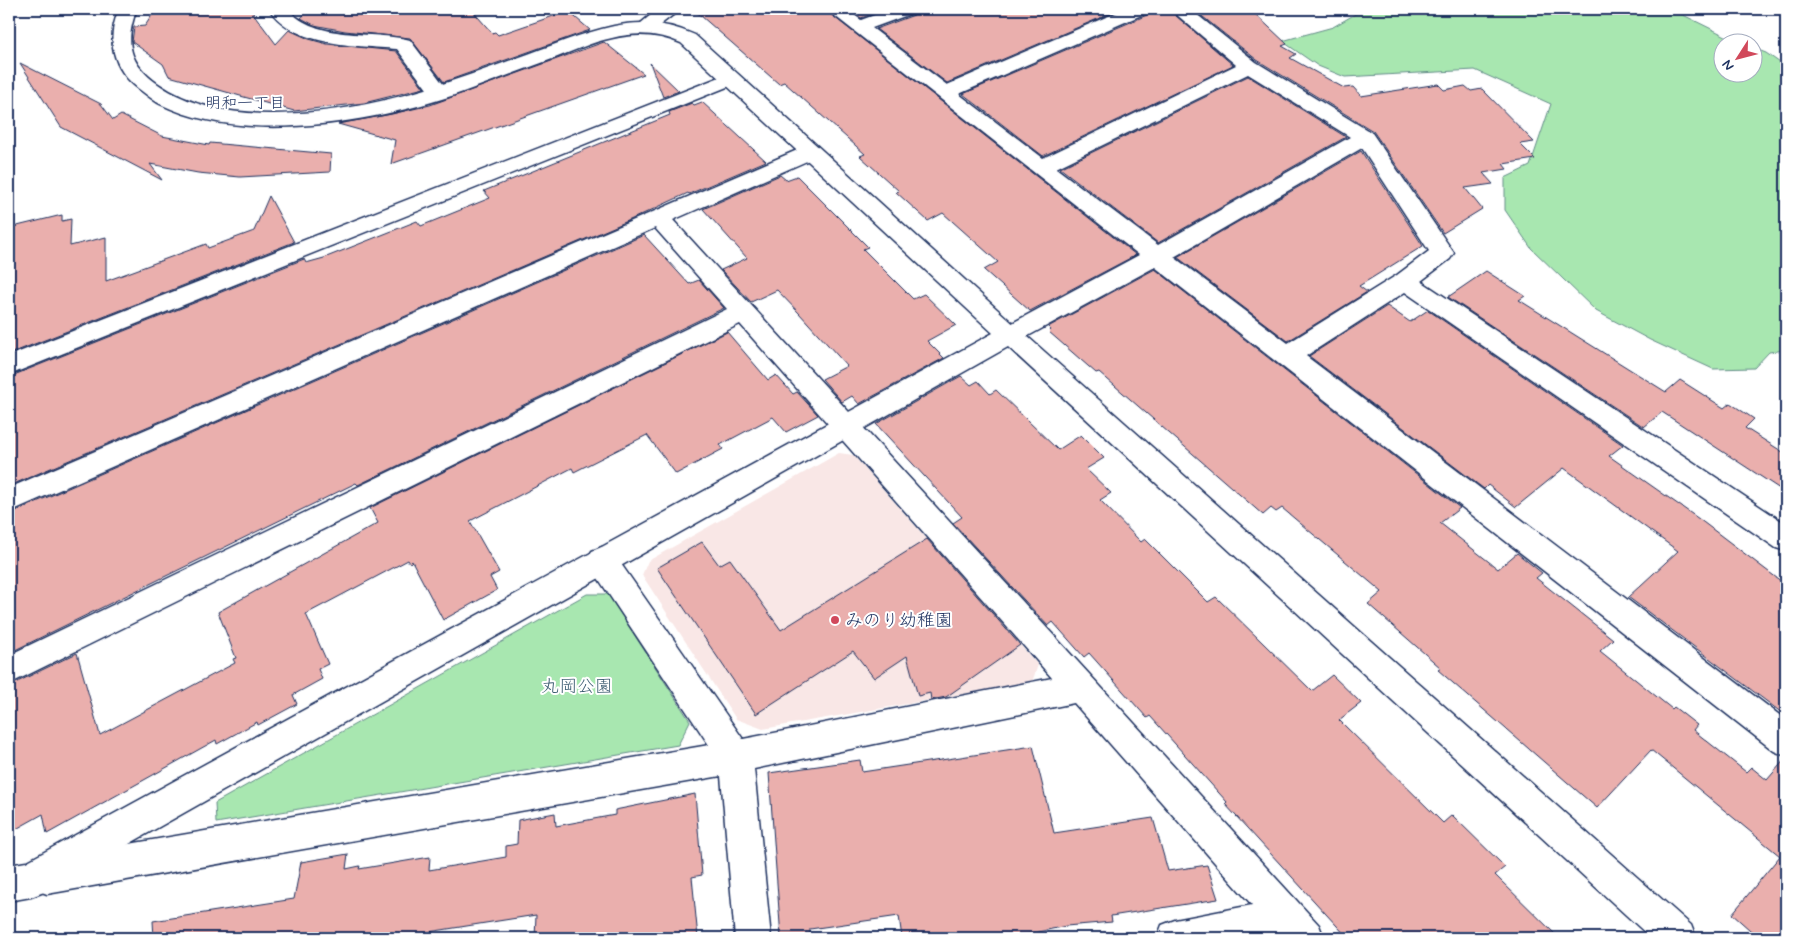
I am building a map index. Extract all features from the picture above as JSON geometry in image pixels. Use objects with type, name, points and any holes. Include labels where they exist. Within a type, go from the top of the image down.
[{"type":"street","points":[[128,9],[120,33],[122,54],[129,69],[144,85],[164,97],[191,109],[221,116],[268,120],[312,120],[398,105],[440,93],[593,37],[623,29],[644,28],[671,31],[688,39],[1010,335],[1678,938]]},
{"type":"street","points":[[278,9],[284,18],[302,29],[403,44],[440,93]]},
{"type":"street","points":[[835,9],[1786,740]]},
{"type":"street","points":[[860,28],[907,9]]},
{"type":"street","points":[[945,93],[1140,9]]},
{"type":"street","points":[[1179,9],[1249,66],[1365,136],[1442,252],[1404,281],[1287,356]]},
{"type":"street","points":[[644,28],[670,10]]},
{"type":"street","points":[[1041,167],[1249,66]]},
{"type":"street","points":[[9,366],[730,79]]},
{"type":"street","points":[[20,881],[845,425],[1157,256],[1365,136]]},
{"type":"street","points":[[9,500],[809,152]]},
{"type":"street","points":[[658,217],[1296,927]]},
{"type":"street","points":[[1404,281],[1786,539]]},
{"type":"street","points":[[9,670],[744,312]]},
{"type":"street","points":[[602,560],[736,757],[753,938]]},
{"type":"street","points":[[20,881],[736,757],[1080,687]]},
{"type":"street","points":[[1175,938],[1296,927]]},
{"type":"shaded area","name":"みのり幼稚園","points":[[839,453],[853,455],[1038,665],[1032,682],[763,729],[736,719],[642,575],[648,561]]},
{"type":"green space","points":[[1364,9],[1671,9],[1718,32],[1712,32],[1712,82],[1762,82],[1762,51],[1786,67],[1786,350],[1769,352],[1754,368],[1713,369],[1650,340],[1596,311],[1531,248],[1505,210],[1505,178],[1530,166],[1551,104],[1475,70],[1345,77],[1318,66],[1282,41],[1333,27]]},
{"type":"green space","name":"丸岡公園","points":[[587,594],[608,594],[690,721],[678,745],[216,823],[215,803]]},
{"type":"building","points":[[156,9],[250,9],[276,44],[289,30],[309,39],[327,44],[396,51],[424,88],[364,103],[294,111],[169,76],[163,64],[132,42],[134,27],[145,26]]},
{"type":"building","points":[[309,9],[471,9],[492,33],[495,32],[498,35],[568,11],[590,30],[444,82],[410,38],[345,31],[314,25],[301,18]]},
{"type":"building","points":[[693,9],[824,9],[1136,255],[1030,311],[984,270],[998,262],[943,213],[928,221],[896,192],[899,191],[860,156],[865,154],[784,82],[779,84]]},
{"type":"building","points":[[849,9],[886,9],[861,18]]},
{"type":"building","points":[[918,9],[1121,9],[947,83],[876,29],[914,15]]},
{"type":"building","points":[[1151,9],[1168,9],[1233,65],[1043,156],[963,94],[1147,15]]},
{"type":"building","points":[[1193,9],[1241,9],[1245,13],[1252,11],[1287,44],[1282,46],[1296,54],[1290,58],[1344,88],[1353,87],[1361,96],[1438,84],[1444,90],[1465,86],[1471,91],[1482,89],[1534,142],[1520,144],[1535,159],[1503,164],[1507,169],[1483,173],[1493,184],[1465,188],[1482,209],[1443,233],[1373,131],[1257,60]]},
{"type":"building","points":[[604,42],[644,74],[391,164],[395,140],[338,124],[430,105]]},
{"type":"building","points":[[20,63],[101,104],[113,120],[121,115],[162,136],[209,145],[210,143],[331,154],[330,172],[240,177],[198,173],[150,164],[162,180],[61,127]]},
{"type":"building","points":[[650,63],[679,91],[663,97]]},
{"type":"building","points":[[1248,76],[1346,137],[1158,243],[1060,168]]},
{"type":"building","points":[[702,102],[766,161],[9,486],[9,377],[304,259],[306,263],[324,258],[417,221],[421,226],[490,198],[484,191],[670,115],[669,112],[692,103],[694,105]]},
{"type":"building","points":[[1361,151],[1423,246],[1359,286],[1367,292],[1288,341],[1177,257]]},
{"type":"building","points":[[780,175],[786,180],[797,176],[868,247],[863,249],[913,299],[924,294],[956,325],[927,341],[944,358],[859,404],[852,396],[842,402],[822,379],[847,366],[799,313],[777,290],[751,302],[721,270],[747,258],[703,209]]},
{"type":"building","points":[[269,196],[294,242],[9,354],[9,228],[62,215],[62,221],[71,219],[70,246],[106,237],[106,281],[206,244],[208,248],[254,231]]},
{"type":"building","points":[[644,235],[689,284],[699,280],[724,308],[358,485],[356,483],[9,653],[9,514]]},
{"type":"building","points":[[1155,269],[1460,508],[1440,523],[1498,569],[1517,553],[1542,573],[1536,578],[1613,639],[1600,651],[1672,709],[1674,707],[1697,725],[1693,730],[1746,772],[1751,767],[1767,780],[1786,758],[1786,938],[1759,938],[1732,914],[1780,856],[1651,750],[1597,808],[1438,670],[1441,668],[1368,604],[1382,592],[1282,508],[1276,512],[1271,508],[1263,515],[1099,372],[1096,373],[1049,332],[1051,330],[1048,327]]},
{"type":"building","points":[[1486,271],[1525,296],[1519,300],[1666,392],[1680,380],[1724,408],[1730,403],[1754,419],[1745,428],[1786,454],[1786,493],[1662,412],[1644,427],[1448,297]]},
{"type":"building","points":[[1387,306],[1410,322],[1428,310],[1623,445],[1609,456],[1699,519],[1786,585],[1786,716],[1628,597],[1678,551],[1564,468],[1516,507],[1488,485],[1484,489],[1309,356]]},
{"type":"building","points":[[727,332],[768,380],[776,375],[793,394],[797,392],[818,415],[786,432],[773,417],[720,445],[723,449],[676,474],[647,435],[574,472],[572,468],[470,521],[499,572],[490,577],[497,590],[443,620],[412,561],[410,563],[408,560],[306,614],[328,664],[318,669],[322,679],[293,695],[297,704],[258,725],[257,722],[217,744],[216,740],[47,834],[43,814],[9,833],[9,686],[77,653],[100,735],[235,663],[233,659],[236,658],[218,612],[378,523],[370,508]]},
{"type":"building","points":[[961,376],[971,385],[978,381],[990,394],[996,390],[1058,450],[1081,435],[1104,458],[1086,469],[1111,493],[1100,500],[1141,542],[1145,539],[1208,602],[1216,597],[1312,691],[1332,675],[1361,703],[1339,720],[1443,823],[1452,815],[1505,867],[1495,875],[1559,938],[1348,938],[1225,804],[1227,802],[1150,716],[1147,718],[1089,653],[1084,657],[1053,622],[1048,626],[953,523],[962,517],[876,424]]},
{"type":"building","points":[[927,539],[1020,645],[946,697],[931,700],[930,693],[918,696],[907,656],[874,678],[853,651],[756,714],[657,568],[702,542],[719,565],[730,559],[781,630]]},
{"type":"building","points":[[1033,746],[1054,833],[1153,818],[1168,871],[1207,865],[1218,899],[1111,916],[1112,922],[1066,926],[1010,938],[902,938],[899,916],[810,929],[810,938],[781,938],[769,773],[860,760],[862,772]]},
{"type":"building","points":[[695,794],[702,875],[692,877],[698,938],[535,938],[536,915],[391,938],[154,938],[153,921],[294,899],[301,862],[348,854],[346,869],[360,866],[359,869],[430,857],[429,870],[506,857],[506,846],[517,844],[518,820],[555,813],[556,826],[615,815],[615,810]]},
{"type":"place","name":"みのり幼稚園","points":[[835,620]]},
{"type":"district","name":"明和一丁目","points":[[245,102]]}]
